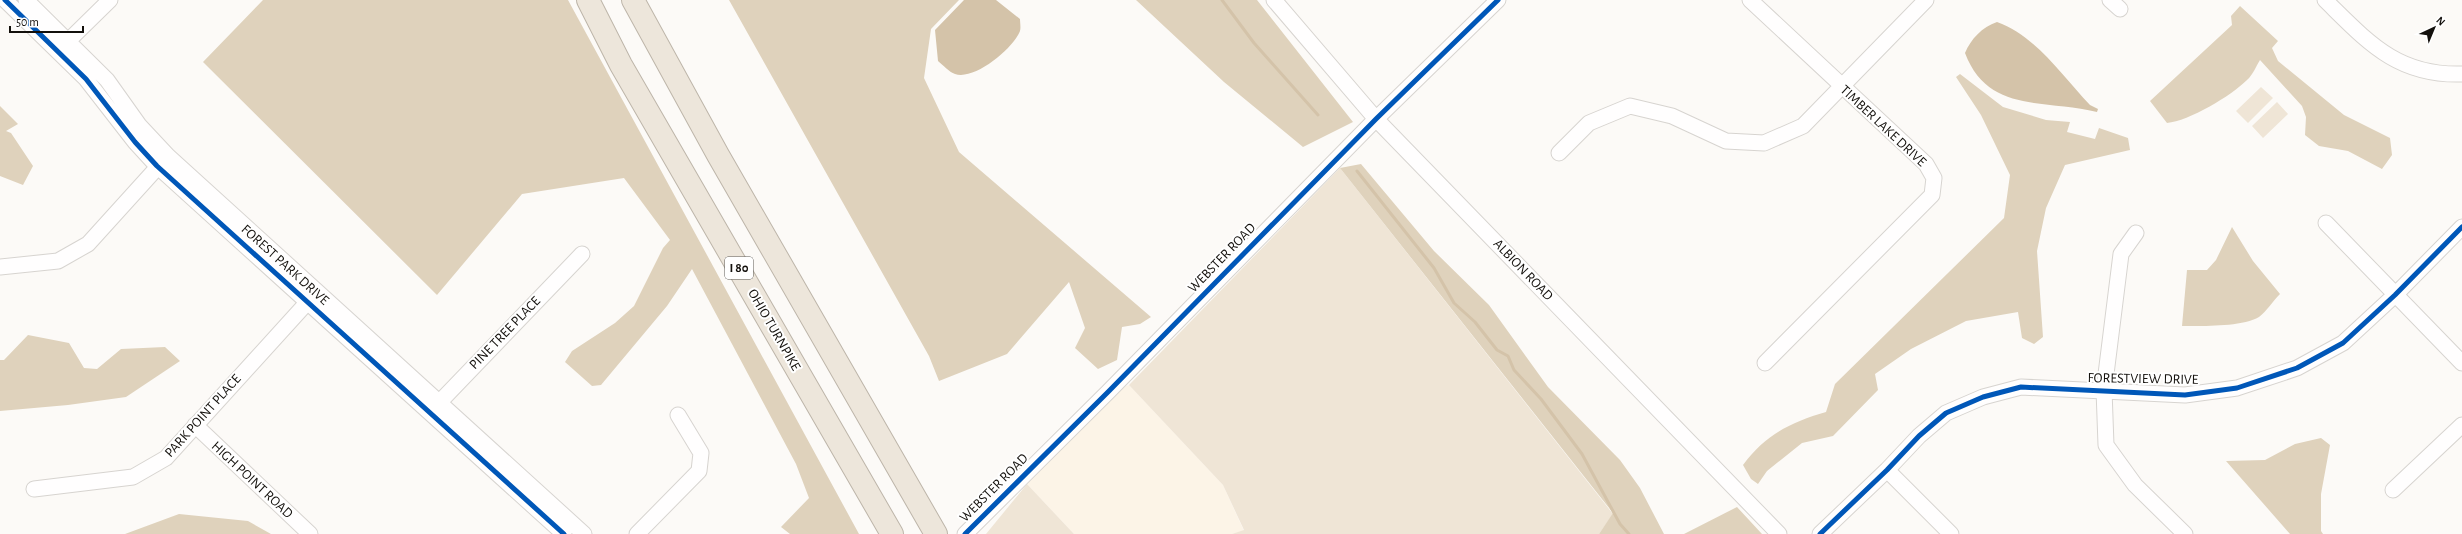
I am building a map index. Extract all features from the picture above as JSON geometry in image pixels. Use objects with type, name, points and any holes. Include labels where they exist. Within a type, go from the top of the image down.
[{"type":"highway","name":"OHIO TURNPIKE","points":[[588,0],[621,65],[892,534]]},
{"type":"highway","name":"I 80","points":[[633,0],[722,162],[936,534]]},
{"type":"street","name":"FOREST PARK DRIVE","points":[[5,0],[64,46]]},
{"type":"street","name":"FOREST PARK DRIVE","points":[[26,0],[64,46],[86,79],[135,142],[163,161],[313,296],[435,408],[564,534]]},
{"type":"street","points":[[64,46],[110,0]]},
{"type":"street","name":"ALBION ROAD","points":[[1274,0],[1376,119],[1779,534]]},
{"type":"street","name":"WEBSTER ROAD","points":[[968,531],[1108,392],[1376,119],[1498,0]]},
{"type":"street","name":"TIMBER LAKE DRIVE","points":[[1750,0],[1842,88],[1926,164],[1934,178],[1932,195],[1765,363]]},
{"type":"street","points":[[1559,153],[1589,124],[1630,106],[1672,116],[1726,141],[1764,143],[1803,126],[1842,88],[1926,0]]},
{"type":"street","points":[[2325,0],[2370,44],[2401,63],[2424,72],[2462,74]]},
{"type":"street","points":[[0,268],[58,261],[88,244],[163,161]]},
{"type":"street","points":[[2326,223],[2462,363]]},
{"type":"street","name":"FORESTVIEW DRIVE","points":[[1820,534],[1887,470],[1919,436],[1946,413],[1983,397],[2021,387],[2185,395],[2237,388],[2296,368],[2343,343],[2395,295],[2462,227]]},
{"type":"street","points":[[2136,233],[2121,254],[2104,390],[2106,445],[2134,485],[2185,534]]},
{"type":"street","name":"PINE TREE PLACE","points":[[435,408],[582,254]]},
{"type":"street","name":"PARK POINT PLACE","points":[[34,489],[133,477],[166,458],[313,296]]},
{"type":"street","name":"FOREST PARK DRIVE","points":[[435,408],[584,534]]},
{"type":"street","points":[[637,534],[699,471],[701,453],[678,415]]},
{"type":"street","name":"HIGH POINT ROAD","points":[[195,425],[310,534]]},
{"type":"street","points":[[2393,490],[2462,425]]},
{"type":"street","points":[[1887,470],[1951,534]]},
{"type":"shaded area","points":[[263,0],[568,0],[859,534],[790,534],[781,527],[809,498],[796,464],[692,269],[667,306],[601,385],[592,386],[565,362],[572,351],[615,323],[634,306],[663,248],[670,240],[624,178],[522,194],[437,295],[203,62]]},
{"type":"shaded area","points":[[729,0],[959,0],[931,29],[924,78],[959,152],[1151,317],[1140,324],[1122,327],[1117,360],[1098,369],[1075,348],[1085,328],[1069,282],[1007,354],[939,381],[929,356]]},
{"type":"shaded area","points":[[964,0],[996,0],[1020,19],[1020,31],[1010,46],[992,62],[972,73],[963,75],[953,73],[938,61],[935,30]]},
{"type":"shaded area","points":[[1136,0],[1257,0],[1353,122],[1303,147],[1224,82]]},
{"type":"shaded area","points":[[2240,6],[2278,41],[2272,48],[2278,61],[2344,115],[2390,138],[2392,155],[2382,169],[2348,151],[2319,146],[2305,135],[2306,117],[2302,106],[2260,60],[2249,78],[2231,93],[2198,113],[2187,118],[2167,123],[2150,101],[2232,25],[2231,16]]},
{"type":"shaded area","points":[[1997,22],[2011,28],[2036,47],[2048,58],[2090,105],[2098,109],[2097,112],[2020,100],[2003,95],[1988,86],[1975,73],[1965,53],[1970,43],[1982,30]]},
{"type":"shaded area","points":[[1960,74],[2003,107],[2046,120],[2070,122],[2067,132],[2095,139],[2099,128],[2128,138],[2130,150],[2065,165],[2046,208],[2037,251],[2043,337],[2034,344],[2022,338],[2018,312],[1966,321],[1911,349],[1875,374],[1878,390],[1833,436],[1802,443],[1767,471],[1758,484],[1751,479],[1743,465],[1760,445],[1790,425],[1826,412],[1835,384],[2004,218],[2010,175],[1981,115],[1956,77]]},
{"type":"shaded area","points":[[2261,87],[2273,98],[2248,123],[2236,111]]},
{"type":"shaded area","points":[[2277,102],[2288,114],[2263,138],[2252,126]]},
{"type":"shaded area","points":[[0,106],[18,124],[6,131],[11,133],[33,166],[23,185],[0,176]]},
{"type":"shaded area","points":[[1361,164],[1434,251],[1489,305],[1548,387],[1620,460],[1640,488],[1664,534],[1599,534],[1613,513],[1340,168]]},
{"type":"shaded area","points":[[1340,168],[1613,514],[1599,534],[1232,534],[1244,530],[1223,485],[1129,385]]},
{"type":"shaded area","points":[[2232,227],[2253,261],[2280,294],[2262,315],[2243,323],[2182,326],[2187,270],[2207,270],[2216,260]]},
{"type":"shaded area","points":[[28,335],[69,343],[84,368],[97,369],[121,349],[165,347],[180,361],[126,397],[68,405],[0,411],[0,360],[4,360]]},
{"type":"shaded area","points":[[1129,385],[1223,485],[1244,531],[1232,534],[1074,534],[1027,484],[1118,389]]},
{"type":"shaded area","points":[[2321,438],[2330,445],[2321,494],[2321,531],[2323,534],[2290,534],[2226,461],[2265,460],[2295,444]]},
{"type":"shaded area","points":[[1027,484],[1074,534],[986,534]]},
{"type":"shaded area","points":[[1737,507],[1762,534],[1684,534]]},
{"type":"shaded area","points":[[179,514],[248,521],[271,534],[125,534]]},
{"type":"waterway","points":[[1222,0],[1254,43],[1318,115]]},
{"type":"waterway","points":[[1357,171],[1434,268],[1454,303],[1475,322],[1497,350],[1508,356],[1514,370],[1541,399],[1582,454],[1620,524],[1629,534]]},
{"type":"cycle path","points":[[5,0],[86,79],[135,142],[157,166],[564,534]]},
{"type":"cycle path","points":[[965,534],[1108,392],[1376,119],[1498,0]]},
{"type":"cycle path","points":[[1820,534],[1887,470],[1919,436],[1946,413],[1983,397],[2021,387],[2185,395],[2237,388],[2297,368],[2343,343],[2395,295],[2462,227]]}]
